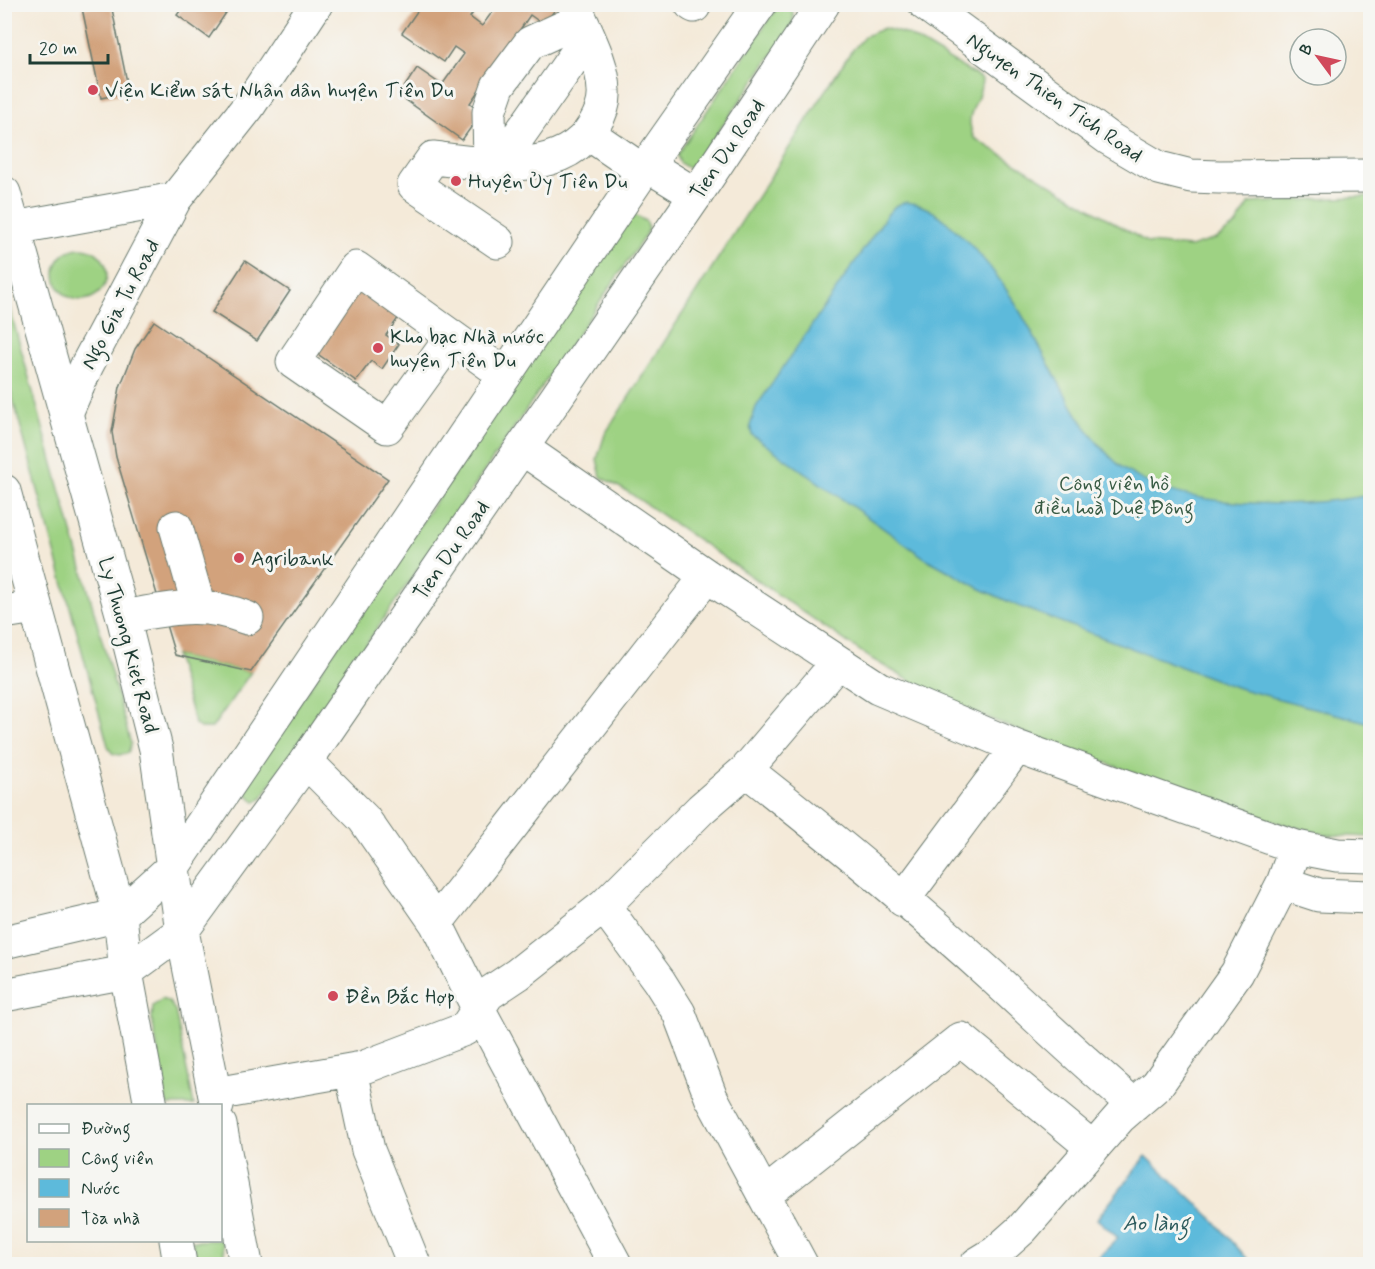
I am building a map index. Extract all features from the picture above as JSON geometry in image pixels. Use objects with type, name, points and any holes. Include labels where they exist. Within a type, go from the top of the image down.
[{"type":"street","name":"Ngo Gia Tu Road","points":[[66,411],[91,357],[175,199],[248,107],[316,4]]},
{"type":"street","points":[[4,942],[120,915],[174,867],[645,168],[760,4]]},
{"type":"street","name":"Tien Du Road","points":[[4,995],[126,972],[182,932],[306,760],[522,448],[696,195],[823,4]]},
{"type":"street","name":"Nguyen Thien Tich Road","points":[[925,4],[1108,138],[1159,168],[1191,176],[1210,177],[1371,176]]},
{"type":"street","points":[[498,242],[414,185],[433,158],[494,164],[533,162],[571,149],[589,134],[602,111],[604,90],[599,64],[581,20]]},
{"type":"street","points":[[494,164],[489,112],[498,86],[530,43],[581,20]]},
{"type":"street","points":[[494,164],[581,20]]},
{"type":"street","points":[[589,134],[645,168],[696,195]]},
{"type":"street","name":"Ly Thuong Kiet Road","points":[[4,193],[123,617],[156,749],[182,932],[217,1104]]},
{"type":"street","name":"Ngo Gia Tu Road","points":[[14,228],[175,199]]},
{"type":"street","points":[[452,337],[387,427],[293,362],[356,268],[505,375]]},
{"type":"street","points":[[522,448],[707,576],[878,688],[1017,747],[1296,847],[1337,855],[1371,856]]},
{"type":"street","points":[[4,491],[20,610],[120,915],[126,972],[151,1104]]},
{"type":"street","points":[[176,527],[200,607]]},
{"type":"street","points":[[436,923],[707,576]]},
{"type":"street","points":[[123,617],[173,607],[200,607],[215,608],[247,618]]},
{"type":"street","points":[[222,1107],[351,1071],[465,1029],[488,994],[518,974],[604,906],[701,809],[746,770],[838,662]]},
{"type":"street","points":[[903,900],[1017,747]]},
{"type":"street","points":[[306,760],[364,819],[436,923],[479,1010],[615,1264]]},
{"type":"street","points":[[746,770],[807,818],[903,900],[1134,1105]]},
{"type":"street","points":[[977,1264],[995,1253],[1022,1228],[1093,1148],[1157,1084],[1237,973],[1282,883],[1296,847]]},
{"type":"street","points":[[1282,883],[1319,895],[1371,897]]},
{"type":"street","points":[[604,906],[659,981],[679,1013],[711,1097],[801,1264]]},
{"type":"street","points":[[764,1195],[961,1039],[1093,1148]]},
{"type":"street","points":[[351,1071],[368,1150],[414,1264]]},
{"type":"street","name":"Ly Thuong Kiet Road","points":[[222,1130],[246,1264]]},
{"type":"street","points":[[176,1242],[180,1264]]},
{"type":"green space","points":[[786,5],[793,15],[791,28],[695,165],[688,168],[680,163],[677,155],[778,6]]},
{"type":"green space","name":"Công viên hồ điều hoà Duệ Đông","points":[[884,28],[908,35],[982,79],[970,121],[974,138],[1148,243],[1190,247],[1216,239],[1236,225],[1250,203],[1370,196],[1370,837],[1326,835],[1256,817],[1021,732],[937,696],[872,659],[628,492],[601,477],[597,459],[605,434],[850,53],[865,36]]},
{"type":"green space","points":[[635,215],[647,222],[648,230],[640,243],[260,800],[255,802],[245,792],[244,784],[625,222]]},
{"type":"green space","points":[[76,248],[86,248],[96,252],[103,259],[107,274],[103,289],[96,296],[86,300],[76,300],[66,296],[59,289],[55,279],[55,269],[59,259],[66,252]]},
{"type":"green space","points":[[4,288],[131,744],[128,753],[119,755],[112,753],[108,746],[5,370]]},
{"type":"green space","points":[[175,655],[251,672],[212,728],[200,728],[195,724]]},
{"type":"green space","points":[[162,999],[169,1002],[175,1010],[194,1104],[167,1104],[152,1019],[153,1006]]},
{"type":"green space","points":[[192,1242],[222,1242],[226,1264],[197,1264]]},
{"type":"water","points":[[906,202],[924,207],[939,216],[985,260],[1015,303],[1078,416],[1102,448],[1119,465],[1143,480],[1172,491],[1205,499],[1275,504],[1370,495],[1370,723],[1238,688],[1018,606],[981,589],[925,558],[752,435],[750,426],[756,407],[887,215],[895,206]]},
{"type":"water","name":"Ao làng","points":[[1146,1156],[1210,1216],[1252,1264],[1092,1264],[1118,1238],[1097,1219]]},
{"type":"building","points":[[111,4],[129,92],[101,98],[82,8]]},
{"type":"building","points":[[185,4],[232,4],[209,38],[177,15]]},
{"type":"building","points":[[422,4],[473,4],[477,7],[470,17],[482,26],[498,4],[559,4],[544,25],[530,15],[470,103],[482,112],[462,140],[399,95],[417,68],[442,85],[464,54],[454,47],[444,62],[402,33]]},
{"type":"building","points":[[245,261],[290,291],[257,341],[212,312]]},
{"type":"building","points":[[357,287],[399,317],[386,335],[399,344],[382,369],[371,361],[356,381],[312,350]]},
{"type":"building","name":"Agribank","points":[[154,321],[388,479],[251,672],[175,655],[116,457],[112,432],[120,387],[135,349]]},
{"type":"place","name":"Viện Kiểm sát Nhân dân huyện Tiên Du","points":[[93,90]]},
{"type":"place","name":"Huyện Ủy Tiên Du","points":[[456,181]]},
{"type":"place","name":"Kho bạc Nhà nước huyện Tiên Du","points":[[378,348]]},
{"type":"place","name":"Agribank","points":[[239,558]]},
{"type":"place","name":"Đền Bắc Hợp","points":[[333,996]]}]
